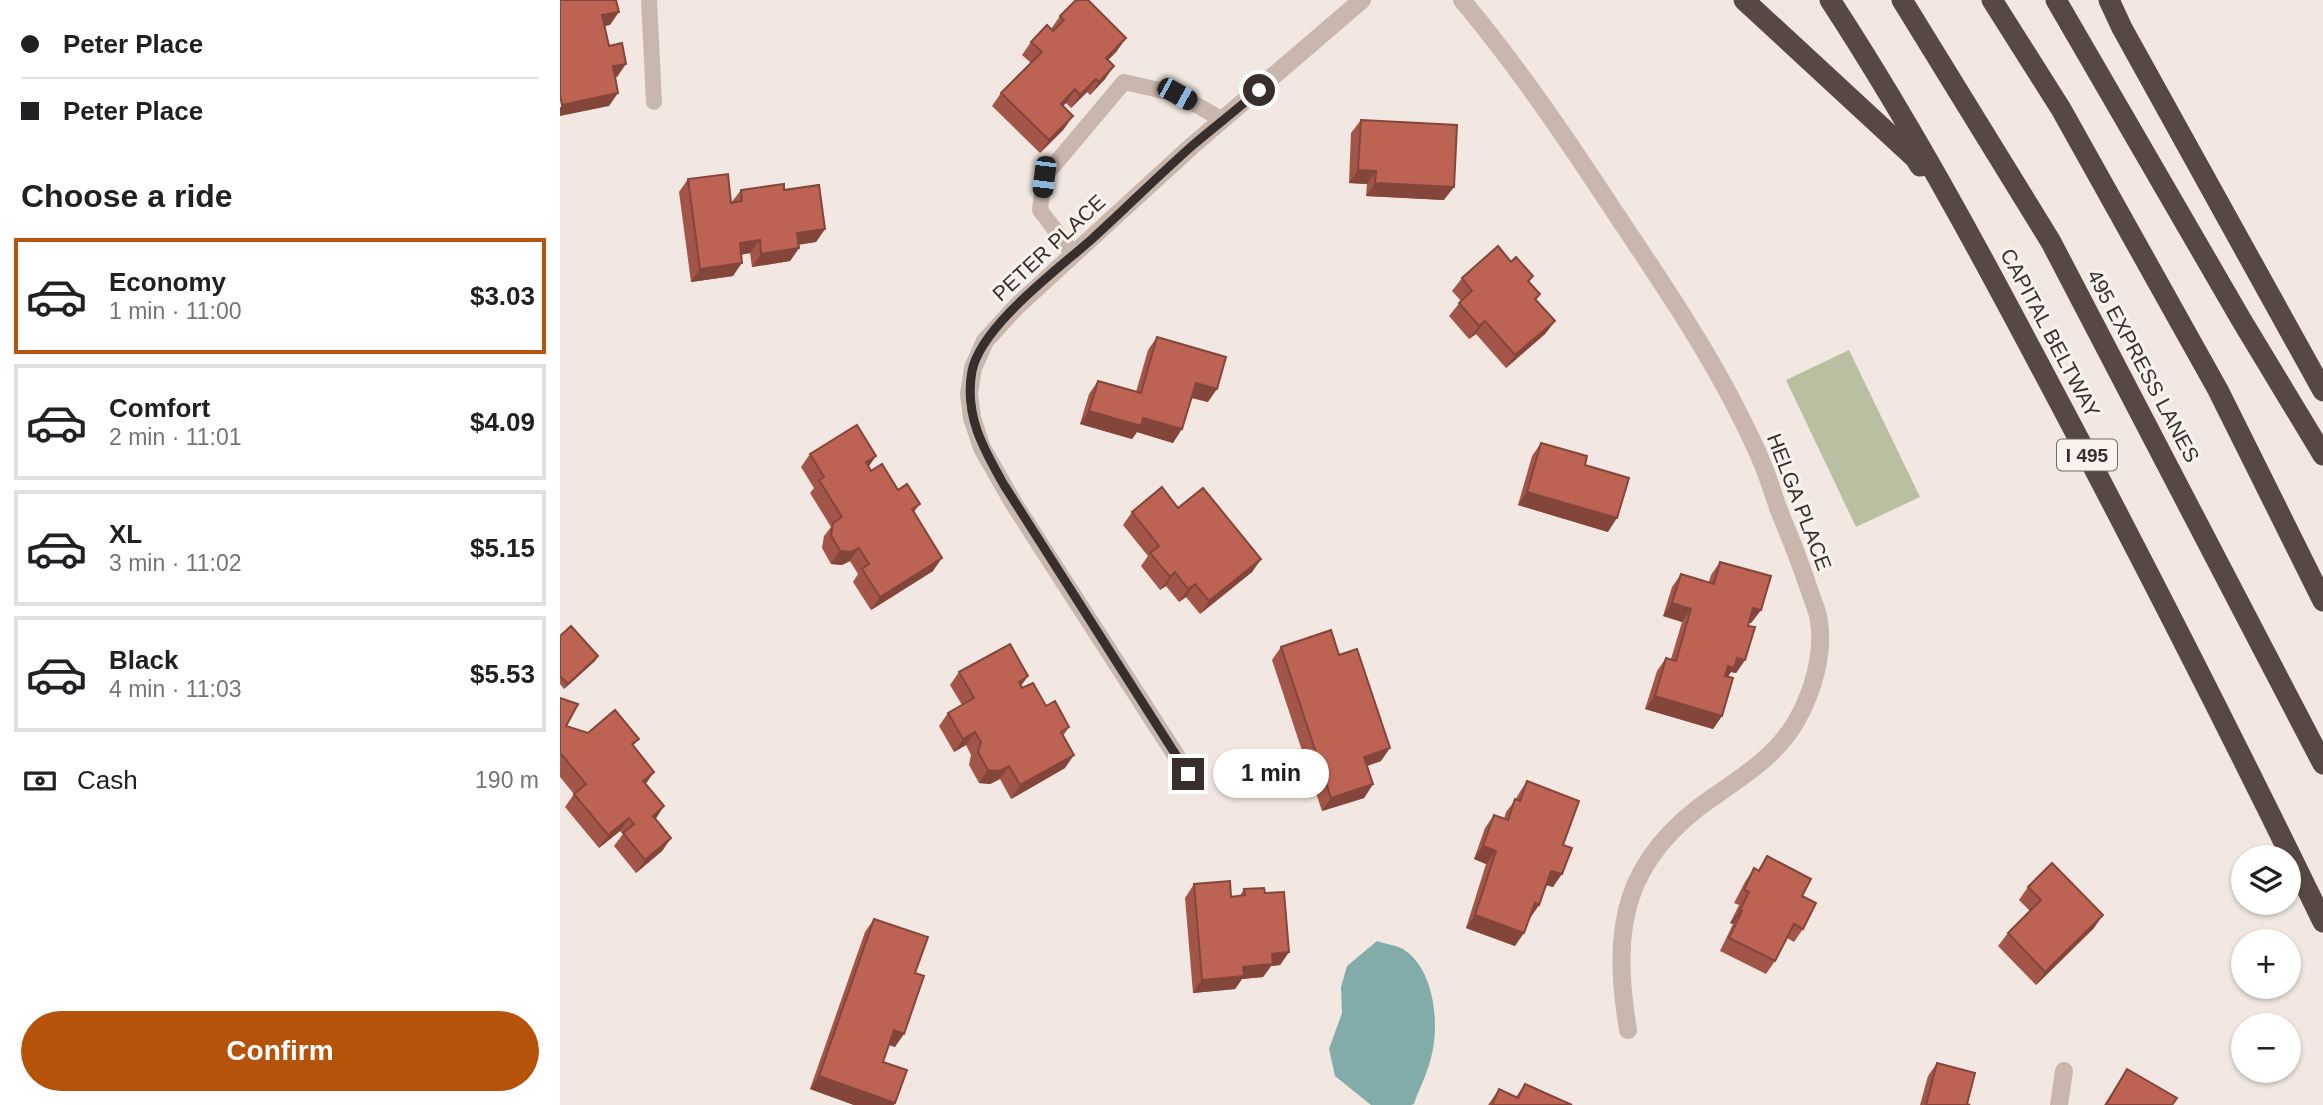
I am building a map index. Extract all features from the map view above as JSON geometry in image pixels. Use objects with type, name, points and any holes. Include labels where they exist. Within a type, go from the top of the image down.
[{"type":"highway","points":[[1744,0],[1915,159],[1994,276]]},
{"type":"highway","name":"CAPITAL BELTWAY","points":[[1830,0],[1868,59],[1994,276],[2235,742],[2323,922]]},
{"type":"highway","name":"495 EXPRESS LANES","points":[[1902,0],[2051,242],[2323,764]]},
{"type":"highway","points":[[1992,0],[2061,109],[2218,390],[2323,601]]},
{"type":"highway","points":[[2056,0],[2323,455]]},
{"type":"highway","points":[[2109,0],[2323,391]]},
{"type":"street","name":"PETER PLACE","points":[[1188,774],[1014,504],[982,448],[972,418],[969,394],[973,368],[985,341],[1016,307],[1193,145],[1362,0]]},
{"type":"street","name":"HELGA PLACE","points":[[1462,0],[1504,51],[1565,136],[1708,357],[1765,470],[1819,621],[1819,657],[1811,692],[1796,722],[1775,750],[1746,774],[1688,814],[1660,843],[1640,875],[1625,909],[1620,945],[1621,987],[1628,1030]]},
{"type":"street","points":[[2059,1105],[2064,1071]]},
{"type":"lane","points":[[649,0],[654,102]]},
{"type":"lane","points":[[1074,255],[1040,210],[1044,177],[1124,82],[1177,94],[1223,120]]},
{"type":"green space","points":[[1849,350],[1920,497],[1856,527],[1786,380]]},
{"type":"water","points":[[1377,941],[1403,949],[1414,958],[1422,970],[1432,999],[1435,1014],[1434,1045],[1425,1076],[1414,1104],[1411,1105],[1371,1105],[1335,1076],[1329,1049],[1342,1013],[1341,987],[1347,966]]},
{"type":"building","points":[[560,0],[616,0],[619,12],[602,15],[609,46],[622,43],[626,64],[613,66],[618,93],[562,105]]},
{"type":"building","points":[[1076,0],[1088,0],[1126,38],[1106,58],[1114,66],[1099,82],[1096,79],[1080,95],[1075,89],[1061,104],[1073,116],[1049,140],[1001,93],[1042,52],[1031,42],[1047,25],[1053,31],[1064,20],[1060,16]]},
{"type":"building","points":[[1361,120],[1457,125],[1454,187],[1375,183],[1376,171],[1358,170]]},
{"type":"building","points":[[728,174],[731,203],[742,201],[741,190],[784,184],[784,190],[819,185],[825,229],[797,233],[799,248],[761,254],[760,240],[740,243],[742,263],[700,269],[688,179]]},
{"type":"building","points":[[1498,246],[1511,262],[1516,257],[1533,276],[1528,281],[1540,294],[1535,299],[1555,321],[1515,355],[1485,321],[1479,326],[1459,303],[1472,291],[1462,278]]},
{"type":"building","points":[[1157,337],[1226,357],[1217,389],[1196,383],[1182,429],[1143,418],[1141,426],[1089,411],[1098,381],[1141,393]]},
{"type":"building","points":[[857,425],[876,456],[866,462],[871,471],[882,464],[898,490],[907,484],[920,504],[912,509],[942,558],[880,597],[862,569],[869,564],[859,548],[851,552],[840,551],[831,535],[833,523],[842,517],[819,480],[824,477],[810,454]]},
{"type":"building","points":[[1541,443],[1587,456],[1585,465],[1629,478],[1617,518],[1527,492]]},
{"type":"building","points":[[1162,487],[1178,508],[1203,488],[1261,559],[1209,601],[1195,584],[1188,589],[1175,572],[1170,577],[1150,553],[1159,546],[1132,512]]},
{"type":"building","points":[[1720,562],[1771,576],[1761,610],[1753,608],[1748,626],[1755,627],[1745,660],[1737,658],[1734,668],[1728,666],[1725,676],[1733,678],[1722,716],[1655,696],[1666,658],[1676,661],[1691,609],[1672,603],[1681,574],[1714,584]]},
{"type":"building","points":[[571,626],[598,656],[568,684],[560,676],[560,636]]},
{"type":"building","points":[[1331,630],[1339,655],[1357,649],[1390,748],[1364,757],[1373,784],[1331,798],[1281,647]]},
{"type":"building","points":[[1010,644],[1028,676],[1019,682],[1022,688],[1033,683],[1046,706],[1055,701],[1069,727],[1061,732],[1074,755],[1020,785],[1009,766],[999,771],[988,770],[978,752],[981,742],[975,732],[963,739],[948,713],[974,698],[959,672]]},
{"type":"building","points":[[560,698],[578,704],[566,726],[588,733],[615,710],[639,739],[632,744],[654,772],[643,781],[664,806],[653,816],[671,838],[645,860],[623,833],[634,824],[629,818],[608,835],[574,794],[586,784],[560,754]]},
{"type":"building","points":[[1527,781],[1579,801],[1563,845],[1572,848],[1562,874],[1551,871],[1539,905],[1535,903],[1524,933],[1475,915],[1496,851],[1483,846],[1494,815],[1508,820],[1515,799],[1520,801]]},
{"type":"building","points":[[1767,856],[1811,879],[1802,896],[1816,903],[1803,929],[1794,924],[1775,961],[1729,938],[1749,892],[1744,890],[1754,868],[1759,871]]},
{"type":"building","points":[[2052,863],[2103,915],[2045,972],[2008,933],[2041,900],[2028,887]]},
{"type":"building","points":[[1230,881],[1231,897],[1245,895],[1244,889],[1264,888],[1265,893],[1284,892],[1289,952],[1272,954],[1273,964],[1243,967],[1244,976],[1202,980],[1194,884]]},
{"type":"building","points":[[874,919],[928,937],[915,973],[924,976],[904,1034],[894,1030],[883,1062],[907,1070],[895,1103],[819,1076]]},
{"type":"building","points":[[1937,1063],[1975,1073],[1967,1104],[1970,1105],[1926,1105]]},
{"type":"building","points":[[2127,1069],[2177,1098],[2172,1105],[2106,1105]]},
{"type":"building","points":[[1525,1084],[1572,1105],[1492,1105],[1499,1089],[1518,1098]]},
{"type":"route","points":[[1188,774],[1028,526],[982,448],[972,418],[969,394],[973,368],[985,341],[1016,307],[1193,145],[1259,90]]}]
